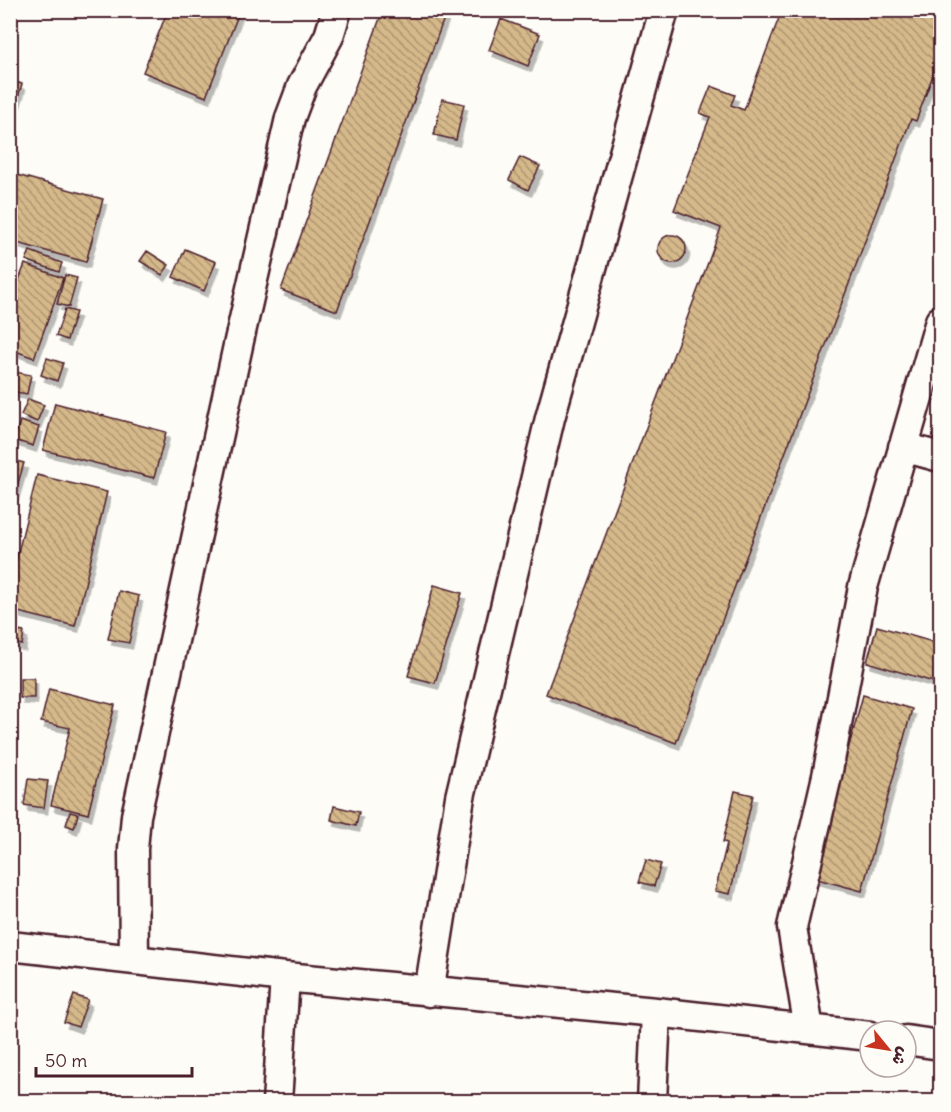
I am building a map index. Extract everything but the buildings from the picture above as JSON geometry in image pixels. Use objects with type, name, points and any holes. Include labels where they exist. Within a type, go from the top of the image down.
[{"type":"street","points":[[134,960],[133,849],[138,804],[290,118],[302,86],[328,36],[337,10]]},
{"type":"street","points":[[429,992],[460,797],[549,418],[664,10]]},
{"type":"street","points":[[809,1029],[792,927],[827,777],[863,587],[940,321]]},
{"type":"street","points":[[903,447],[940,457]]},
{"type":"street","points":[[10,946],[285,977],[657,1012],[858,1035]]},
{"type":"street","points":[[277,1101],[285,977]]},
{"type":"street","points":[[652,1101],[657,1012]]},
{"type":"street","points":[[918,1041],[940,1044]]}]
